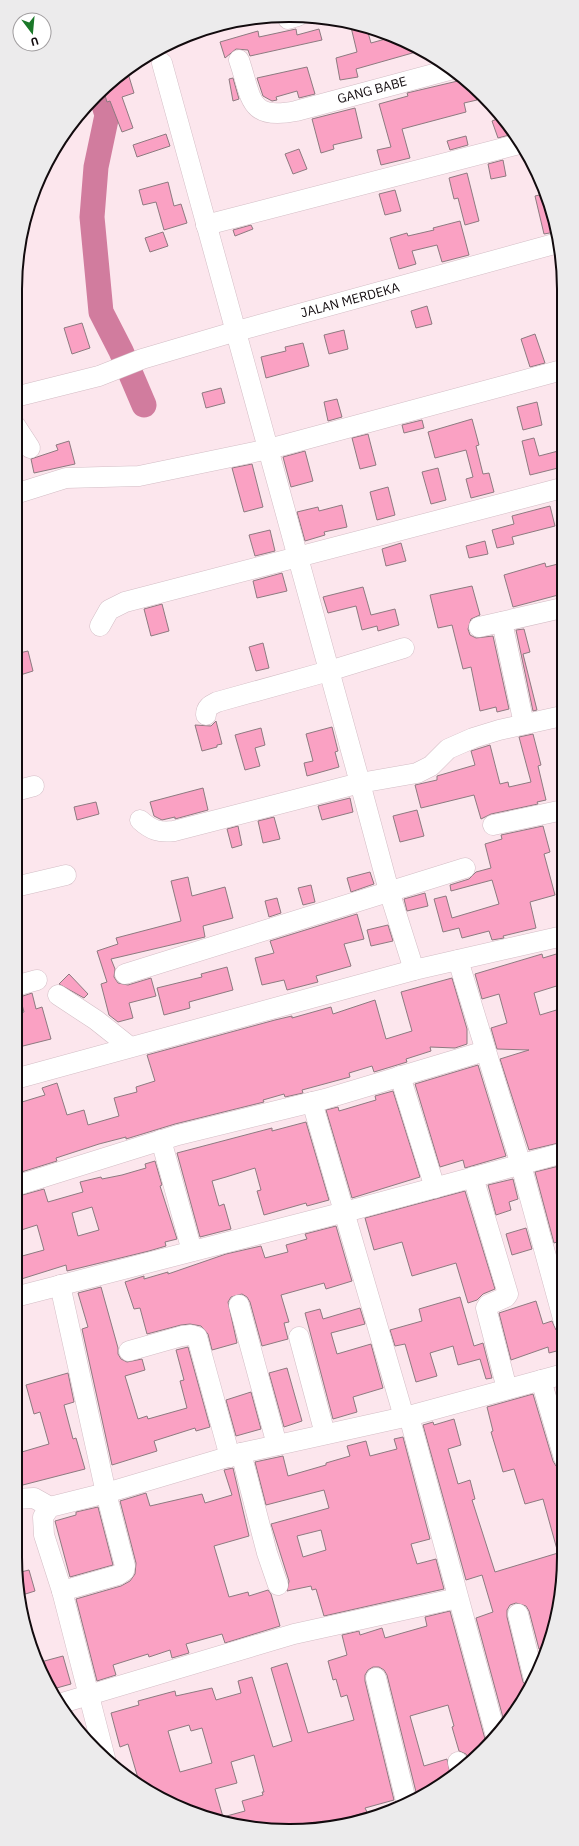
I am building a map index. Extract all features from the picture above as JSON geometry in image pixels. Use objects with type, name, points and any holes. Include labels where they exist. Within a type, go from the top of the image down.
[{"type":"street","name":"GANG BABE","points":[[239,60],[256,107],[265,113],[273,114],[296,111],[444,71]]},
{"type":"street","points":[[162,63],[206,225],[237,331],[389,891],[414,970]]},
{"type":"street","points":[[206,225],[514,145]]},
{"type":"street","name":"JALAN MERDEKA","points":[[22,395],[99,376],[142,359],[237,331],[553,244]]},
{"type":"street","points":[[22,492],[66,478],[139,476],[269,449],[557,371]]},
{"type":"street","points":[[22,436],[30,448]]},
{"type":"street","points":[[100,626],[109,610],[117,605],[298,556],[557,489]]},
{"type":"street","points":[[479,627],[557,609]]},
{"type":"street","points":[[502,622],[524,724]]},
{"type":"street","points":[[206,715],[206,710],[217,702],[330,671],[404,648]]},
{"type":"street","points":[[140,820],[150,829],[163,833],[360,783],[425,770],[448,749],[472,738],[557,717]]},
{"type":"street","points":[[22,789],[34,786]]},
{"type":"street","points":[[493,825],[557,811]]},
{"type":"street","points":[[125,974],[465,868]]},
{"type":"street","points":[[22,885],[66,875]]},
{"type":"street","points":[[22,1077],[414,970],[557,937]]},
{"type":"street","points":[[458,960],[521,1164],[557,1296]]},
{"type":"street","points":[[22,984],[37,980]]},
{"type":"street","points":[[58,995],[77,1009],[96,1020],[130,1047]]},
{"type":"street","points":[[22,1184],[161,1140],[312,1102],[485,1051]]},
{"type":"street","points":[[400,1076],[435,1188]]},
{"type":"street","points":[[312,1102],[345,1212],[371,1307],[406,1416],[494,1729]]},
{"type":"street","points":[[161,1140],[192,1252]]},
{"type":"street","points":[[22,1295],[345,1212],[557,1155]]},
{"type":"street","points":[[473,1177],[508,1294],[506,1298],[488,1305],[486,1308],[507,1389]]},
{"type":"street","points":[[60,1285],[106,1493],[125,1563],[124,1571],[118,1575],[62,1591]]},
{"type":"street","points":[[239,1305],[277,1445]]},
{"type":"street","points":[[129,1351],[182,1336],[191,1335],[197,1337],[278,1585]]},
{"type":"street","points":[[299,1337],[325,1434]]},
{"type":"street","points":[[102,1748],[62,1591],[42,1526],[43,1517],[50,1507],[106,1493],[236,1455],[406,1416],[557,1376]]},
{"type":"street","points":[[541,1380],[557,1434]]},
{"type":"street","points":[[22,1499],[34,1498],[50,1507]]},
{"type":"street","points":[[66,1703],[294,1634],[458,1598]]},
{"type":"street","points":[[518,1614],[532,1670]]},
{"type":"street","points":[[376,1678],[405,1797]]},
{"type":"building","points":[[296,29],[297,35],[319,29],[322,40],[250,56],[248,50],[236,49],[225,58],[220,42],[258,31],[259,37]]},
{"type":"building","points":[[352,29],[368,34],[371,43],[384,39],[413,53],[356,69],[358,77],[340,80],[336,58],[357,52]]},
{"type":"building","points":[[307,67],[315,94],[299,98],[297,91],[276,97],[277,100],[272,101],[263,96],[257,78]]},
{"type":"building","points":[[129,76],[134,93],[122,97],[133,128],[122,132],[110,101],[107,102],[105,95]]},
{"type":"building","points":[[233,78],[239,99],[233,101],[229,79]]},
{"type":"building","points":[[457,81],[476,98],[477,100],[464,103],[466,112],[402,129],[410,158],[381,165],[377,150],[391,147],[379,104],[408,96],[407,93]]},
{"type":"building","points":[[355,108],[362,138],[333,145],[334,149],[321,153],[312,119]]},
{"type":"building","points":[[496,119],[508,135],[498,138],[492,121]]},
{"type":"building","points":[[166,134],[170,146],[137,157],[133,145]]},
{"type":"building","points":[[466,136],[468,145],[450,150],[447,141]]},
{"type":"building","points":[[299,149],[307,169],[293,174],[285,154]]},
{"type":"building","points":[[503,160],[506,176],[491,179],[488,164]]},
{"type":"building","points":[[467,173],[479,221],[465,225],[458,198],[454,199],[449,178]]},
{"type":"building","points":[[168,182],[174,206],[181,204],[187,223],[164,230],[156,202],[143,205],[139,190]]},
{"type":"building","points":[[395,190],[401,211],[385,215],[379,194]]},
{"type":"building","points":[[540,195],[551,233],[544,234],[535,196]]},
{"type":"building","points":[[460,221],[469,255],[442,262],[437,245],[412,251],[416,264],[399,269],[390,238],[407,233],[408,236],[434,230],[433,228]]},
{"type":"building","points":[[251,225],[253,229],[235,236],[233,230]]},
{"type":"building","points":[[163,232],[168,246],[150,252],[145,238]]},
{"type":"building","points":[[427,306],[432,324],[416,328],[411,311]]},
{"type":"building","points":[[82,323],[90,348],[72,354],[64,328]]},
{"type":"building","points":[[344,330],[348,349],[329,354],[324,335]]},
{"type":"building","points":[[535,334],[545,363],[530,367],[521,339]]},
{"type":"building","points":[[303,343],[309,366],[266,378],[261,357],[286,351],[285,347]]},
{"type":"building","points":[[221,388],[225,403],[206,408],[202,393]]},
{"type":"building","points":[[337,399],[342,417],[328,421],[324,402]]},
{"type":"building","points":[[537,402],[542,425],[523,430],[517,407]]},
{"type":"building","points":[[472,419],[479,445],[476,446],[483,474],[489,473],[494,492],[471,498],[466,479],[473,477],[466,450],[435,458],[428,432]]},
{"type":"building","points":[[422,420],[424,428],[404,433],[402,425]]},
{"type":"building","points":[[368,434],[376,465],[360,469],[352,438]]},
{"type":"building","points":[[534,438],[539,456],[557,451],[557,468],[530,475],[522,441]]},
{"type":"building","points":[[69,441],[75,464],[34,473],[31,459],[58,450],[56,445]]},
{"type":"building","points":[[305,451],[313,481],[291,487],[283,457]]},
{"type":"building","points":[[252,464],[263,507],[244,512],[232,468]]},
{"type":"building","points":[[438,468],[446,500],[431,504],[422,472]]},
{"type":"building","points":[[388,487],[395,515],[377,520],[370,492]]},
{"type":"building","points":[[342,505],[347,527],[324,532],[325,535],[305,541],[297,512],[318,507],[319,511]]},
{"type":"building","points":[[550,506],[555,526],[512,537],[514,544],[497,548],[492,530],[514,524],[512,516]]},
{"type":"building","points":[[270,530],[275,551],[255,556],[249,535]]},
{"type":"building","points":[[485,541],[488,554],[469,558],[466,546]]},
{"type":"building","points":[[401,543],[406,561],[386,566],[382,549]]},
{"type":"building","points":[[545,563],[546,567],[557,564],[557,595],[513,607],[504,575]]},
{"type":"building","points":[[282,573],[287,591],[257,598],[253,581]]},
{"type":"building","points":[[472,586],[480,615],[471,619],[468,629],[470,635],[476,638],[493,636],[509,709],[497,712],[496,707],[480,711],[471,667],[463,669],[452,625],[438,628],[430,595]]},
{"type":"building","points":[[363,587],[371,615],[395,609],[399,625],[378,631],[377,626],[362,630],[356,606],[328,613],[323,597]]},
{"type":"building","points":[[162,604],[169,631],[151,636],[144,609]]},
{"type":"building","points":[[524,629],[530,652],[523,654],[537,710],[533,711],[516,630]]},
{"type":"building","points":[[263,643],[269,668],[256,671],[249,647]]},
{"type":"building","points":[[28,651],[33,671],[22,674],[22,652]]},
{"type":"building","points":[[216,721],[222,744],[202,751],[195,725],[211,726]]},
{"type":"building","points":[[332,727],[338,751],[335,752],[339,767],[307,776],[304,763],[313,761],[306,734]]},
{"type":"building","points":[[261,728],[265,745],[255,748],[260,766],[245,770],[235,735]]},
{"type":"building","points":[[533,734],[541,765],[538,766],[546,800],[537,802],[538,804],[491,814],[481,819],[474,795],[421,808],[415,785],[437,780],[437,776],[475,765],[471,751],[490,745],[500,784],[508,782],[509,787],[531,782],[519,737]]},
{"type":"building","points":[[203,788],[208,810],[175,819],[175,817],[162,820],[154,816],[150,802]]},
{"type":"building","points":[[350,798],[353,812],[322,820],[318,806]]},
{"type":"building","points":[[96,802],[99,814],[77,820],[74,807]]},
{"type":"building","points":[[417,810],[424,836],[400,842],[393,816]]},
{"type":"building","points":[[274,817],[280,839],[263,843],[258,821]]},
{"type":"building","points":[[238,826],[242,845],[232,848],[227,829]]},
{"type":"building","points":[[543,826],[550,852],[544,854],[555,895],[530,902],[536,928],[503,936],[504,938],[492,940],[489,931],[462,938],[459,928],[443,932],[434,899],[446,896],[452,918],[499,904],[492,880],[451,891],[450,885],[469,879],[476,872],[491,868],[485,844],[502,839],[501,835]]},
{"type":"building","points":[[370,872],[374,884],[351,892],[347,878]]},
{"type":"building","points":[[188,877],[192,896],[225,887],[233,918],[203,926],[205,937],[111,959],[115,969],[114,977],[118,983],[128,985],[151,978],[156,996],[129,1003],[133,1018],[118,1022],[109,1015],[101,984],[107,982],[97,951],[118,944],[116,938],[181,921],[171,881]]},
{"type":"building","points":[[311,885],[315,902],[303,905],[298,888]]},
{"type":"building","points":[[425,893],[428,906],[407,911],[404,899]]},
{"type":"building","points":[[277,898],[281,913],[269,917],[265,901]]},
{"type":"building","points":[[357,914],[364,939],[344,944],[351,966],[316,976],[318,982],[287,990],[284,980],[262,985],[255,958],[274,953],[270,941]]},
{"type":"building","points":[[388,925],[393,941],[371,946],[367,930]]},
{"type":"building","points":[[542,954],[543,958],[557,954],[557,986],[534,993],[540,1015],[557,1010],[557,1143],[529,1150],[500,1059],[529,1050],[497,1049],[491,1028],[507,1023],[499,994],[482,999],[475,974]]},
{"type":"building","points":[[227,967],[233,990],[189,1002],[190,1008],[164,1015],[157,988],[202,977],[201,974]]},
{"type":"building","points":[[69,974],[88,994],[84,998],[59,984]]},
{"type":"building","points":[[452,978],[467,1029],[467,1044],[455,1048],[430,1047],[431,1051],[406,1059],[407,1062],[374,1072],[372,1066],[349,1073],[350,1077],[302,1090],[303,1093],[285,1097],[284,1094],[263,1100],[264,1102],[175,1124],[126,1139],[126,1137],[99,1144],[56,1158],[57,1161],[22,1172],[22,1102],[45,1095],[42,1088],[57,1083],[67,1115],[84,1110],[88,1125],[119,1116],[114,1098],[137,1092],[136,1087],[155,1081],[147,1055],[275,1020],[292,1016],[292,1018],[331,1007],[333,1014],[375,1000],[386,1039],[412,1031],[401,992]]},
{"type":"building","points":[[32,993],[36,1009],[42,1007],[51,1039],[22,1046],[22,1013],[24,1012],[22,996]]},
{"type":"building","points":[[478,1065],[506,1156],[465,1168],[463,1160],[440,1167],[415,1084]]},
{"type":"building","points":[[393,1091],[420,1177],[352,1198],[326,1110],[338,1107],[339,1111],[376,1100],[375,1096]]},
{"type":"building","points":[[306,1122],[329,1200],[307,1206],[306,1203],[264,1215],[257,1191],[261,1190],[255,1168],[212,1181],[219,1206],[224,1204],[231,1229],[200,1237],[177,1153],[272,1128],[272,1131]]},
{"type":"building","points":[[155,1161],[162,1185],[160,1186],[177,1239],[165,1242],[166,1246],[149,1251],[67,1271],[66,1265],[22,1279],[22,1256],[44,1250],[37,1225],[22,1230],[22,1195],[44,1189],[48,1202],[83,1192],[80,1182],[101,1177],[102,1179],[122,1175],[146,1168],[145,1164]],"holes":[[[92,1207],[99,1230],[78,1236],[72,1213]]]},
{"type":"building","points":[[557,1166],[557,1242],[554,1243],[535,1172]]},
{"type":"building","points":[[513,1179],[518,1199],[509,1202],[511,1210],[496,1215],[488,1185]]},
{"type":"building","points":[[465,1191],[495,1289],[483,1294],[477,1300],[468,1303],[456,1263],[412,1276],[402,1242],[374,1250],[365,1218]]},
{"type":"building","points":[[336,1226],[352,1281],[326,1289],[324,1283],[281,1295],[289,1322],[284,1323],[288,1339],[262,1346],[250,1302],[247,1297],[242,1294],[231,1297],[228,1302],[237,1343],[212,1350],[208,1334],[201,1326],[190,1324],[181,1325],[147,1334],[140,1308],[134,1309],[125,1282],[144,1276],[144,1279],[168,1272],[168,1274],[226,1254],[261,1246],[265,1258],[288,1252],[286,1245],[307,1239],[305,1234]]},
{"type":"building","points":[[526,1228],[532,1249],[512,1255],[506,1234]]},
{"type":"building","points":[[101,1287],[118,1348],[118,1354],[121,1359],[127,1362],[142,1359],[145,1370],[125,1376],[138,1419],[147,1416],[148,1419],[187,1408],[180,1381],[184,1380],[176,1350],[188,1347],[210,1427],[196,1431],[195,1428],[154,1441],[157,1451],[112,1465],[82,1329],[88,1327],[78,1293]]},
{"type":"building","points":[[460,1297],[474,1346],[483,1343],[492,1378],[486,1379],[480,1359],[458,1365],[453,1346],[430,1353],[437,1376],[416,1382],[405,1344],[395,1346],[390,1330],[422,1321],[419,1309]]},
{"type":"building","points":[[536,1301],[543,1324],[552,1321],[557,1330],[557,1351],[549,1353],[548,1347],[511,1360],[499,1313]]},
{"type":"building","points":[[360,1308],[365,1324],[331,1333],[337,1354],[371,1344],[383,1388],[353,1397],[357,1412],[333,1419],[305,1313],[320,1309],[323,1319]]},
{"type":"building","points":[[287,1368],[302,1421],[284,1427],[269,1373]]},
{"type":"building","points":[[68,1373],[74,1402],[64,1405],[73,1439],[76,1438],[85,1469],[22,1485],[22,1452],[49,1444],[40,1412],[34,1414],[26,1385]]},
{"type":"building","points":[[251,1392],[261,1429],[236,1436],[226,1400]]},
{"type":"building","points":[[533,1394],[553,1461],[557,1467],[557,1549],[543,1499],[525,1504],[514,1469],[503,1472],[491,1432],[493,1431],[487,1407]]},
{"type":"building","points":[[454,1419],[461,1445],[448,1449],[458,1484],[470,1480],[475,1499],[472,1500],[495,1572],[557,1553],[555,1591],[552,1609],[541,1649],[539,1649],[529,1611],[526,1606],[516,1603],[510,1605],[507,1610],[507,1617],[524,1684],[503,1718],[476,1618],[493,1612],[482,1575],[466,1580],[423,1425],[433,1422],[434,1425]]},
{"type":"building","points":[[403,1437],[430,1539],[411,1544],[417,1564],[436,1559],[444,1589],[324,1616],[316,1589],[312,1590],[311,1586],[287,1591],[289,1581],[271,1524],[329,1508],[324,1490],[266,1505],[255,1462],[283,1456],[288,1476],[350,1456],[347,1446],[366,1441],[370,1456],[397,1449],[394,1439]],"holes":[[[321,1530],[326,1550],[303,1557],[297,1536]]]},
{"type":"building","points":[[233,1468],[249,1536],[214,1546],[229,1597],[248,1592],[249,1596],[268,1590],[271,1594],[280,1626],[225,1643],[222,1634],[186,1644],[189,1653],[172,1658],[170,1650],[149,1657],[148,1654],[113,1665],[116,1675],[97,1681],[76,1599],[121,1586],[130,1581],[135,1574],[136,1563],[120,1501],[146,1493],[150,1506],[202,1494],[205,1503],[232,1495],[224,1470]]},
{"type":"building","points":[[98,1507],[113,1565],[70,1577],[55,1521],[76,1515],[76,1512]]},
{"type":"building","points":[[29,1570],[35,1591],[25,1594],[23,1572]]},
{"type":"building","points":[[450,1611],[485,1739],[467,1757],[466,1754],[459,1751],[452,1727],[454,1726],[448,1705],[410,1716],[424,1766],[447,1759],[450,1771],[416,1792],[387,1675],[384,1670],[379,1667],[373,1667],[368,1670],[365,1675],[365,1681],[394,1800],[365,1808],[367,1812],[324,1822],[290,1824],[255,1822],[226,1816],[245,1811],[242,1801],[263,1795],[262,1792],[264,1792],[254,1755],[231,1762],[237,1783],[215,1789],[223,1816],[220,1815],[187,1804],[141,1779],[138,1777],[128,1744],[120,1747],[111,1713],[139,1705],[138,1701],[175,1691],[176,1696],[212,1688],[216,1700],[241,1693],[238,1681],[252,1677],[273,1747],[292,1741],[271,1668],[287,1663],[308,1733],[354,1720],[347,1695],[341,1697],[336,1679],[333,1680],[328,1661],[347,1655],[342,1635],[359,1631],[360,1635],[382,1628],[385,1638],[427,1626],[425,1617]],"holes":[[[189,1725],[191,1731],[202,1728],[212,1763],[180,1772],[168,1731]]]},
{"type":"building","points":[[63,1656],[71,1684],[57,1688],[43,1661]]},
{"type":"waterway","points":[[102,98],[107,115],[96,167],[92,217],[101,312],[121,351],[144,405]]}]
